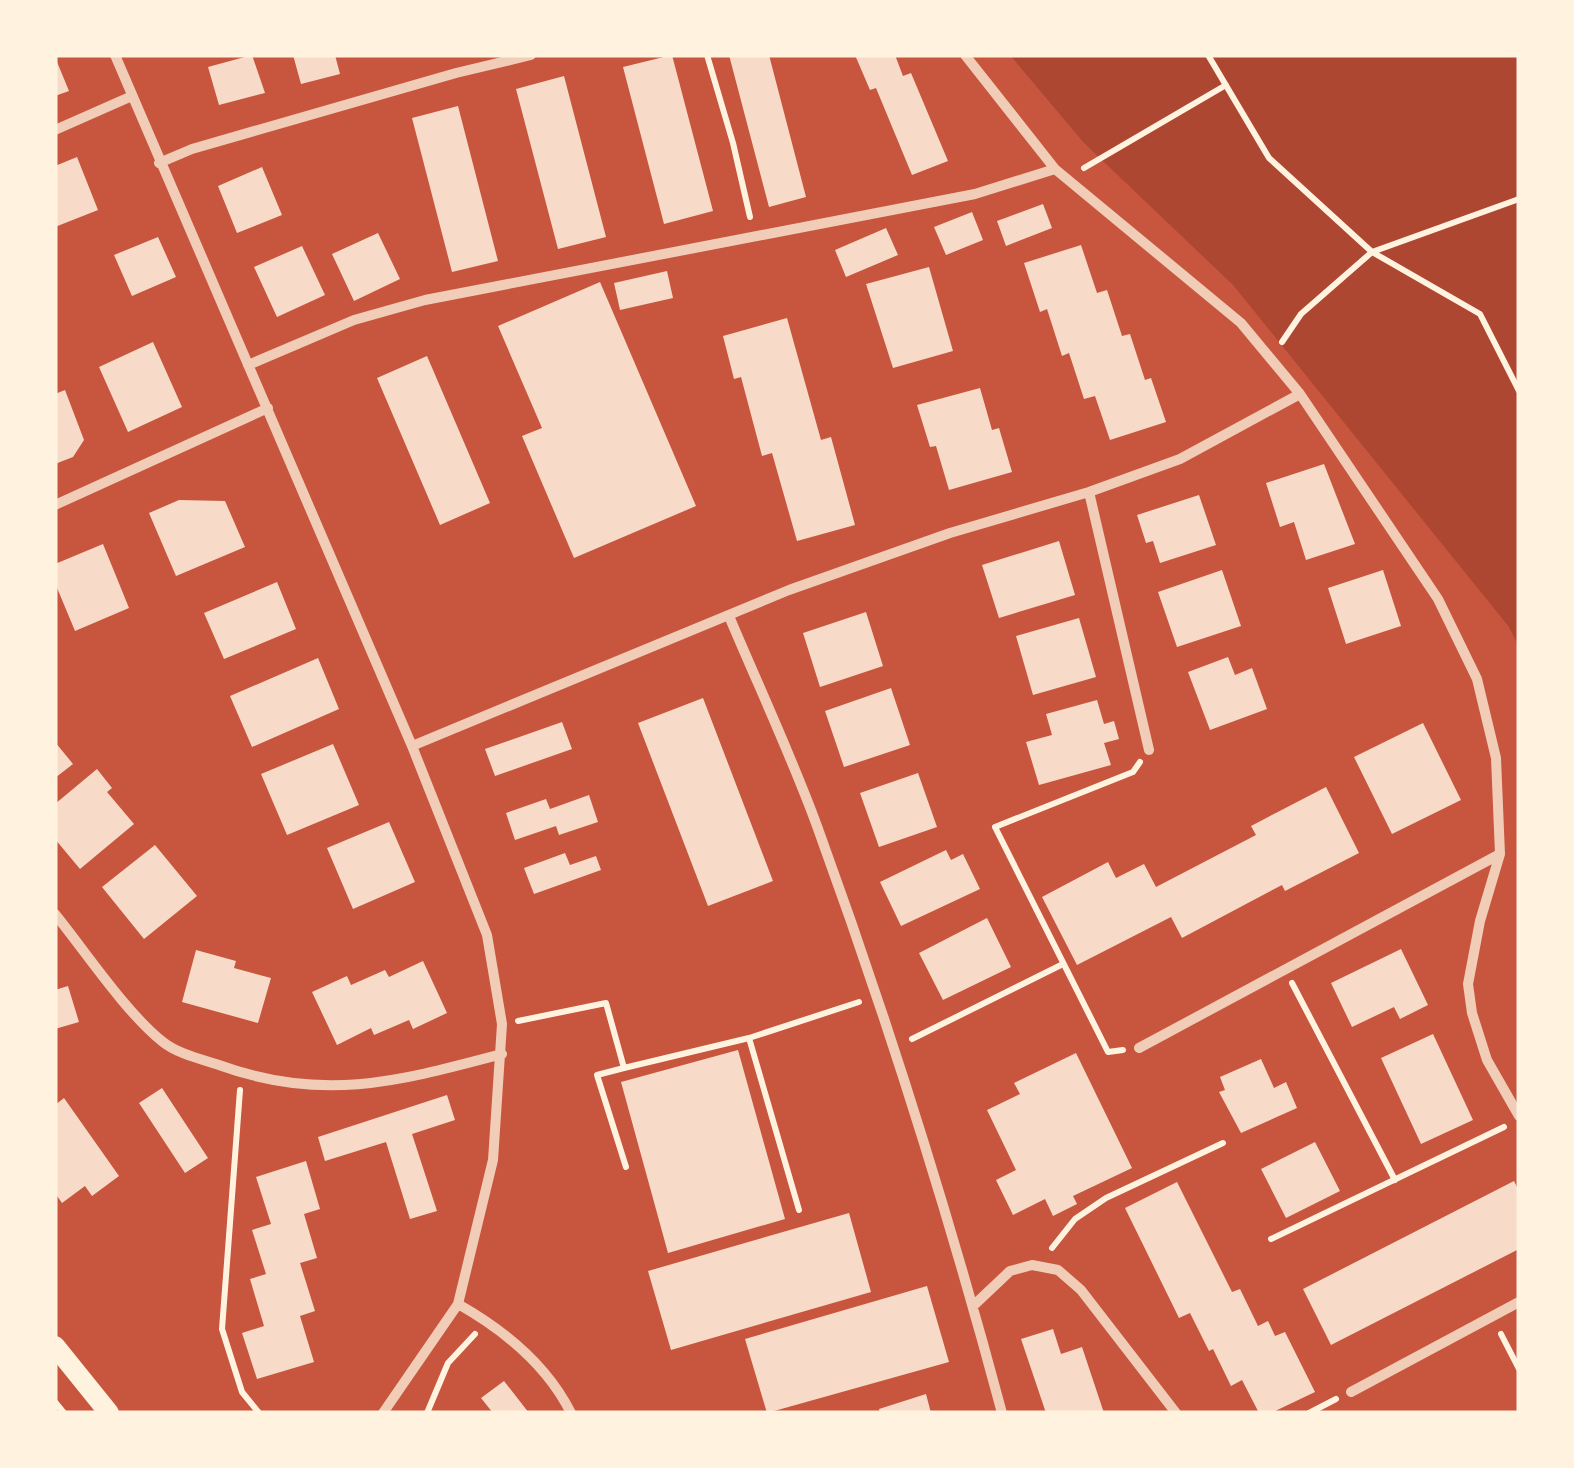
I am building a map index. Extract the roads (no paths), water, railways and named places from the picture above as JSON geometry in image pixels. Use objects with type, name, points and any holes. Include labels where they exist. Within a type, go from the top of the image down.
[{"type":"main road","points":[[55,1346],[110,1413]]},
{"type":"street","points":[[115,55],[412,746],[487,934],[502,1024],[492,1160],[458,1304],[383,1413]]},
{"type":"street","points":[[159,163],[192,149],[531,55]]},
{"type":"street","points":[[966,55],[1055,169],[1242,323],[1300,394],[1438,599],[1478,678],[1496,758],[1500,854],[1480,921],[1468,984],[1472,1013],[1488,1060],[1519,1118]]},
{"type":"street","points":[[55,130],[132,96]]},
{"type":"street","points":[[248,365],[354,320],[424,300],[975,194],[1055,169]]},
{"type":"street","points":[[412,746],[788,590],[1180,459],[1300,394]]},
{"type":"street","points":[[55,505],[268,408]]},
{"type":"street","points":[[1089,492],[1149,750]]},
{"type":"street","points":[[729,616],[816,824],[893,1048],[1002,1413]]},
{"type":"street","points":[[1139,1048],[1500,854]]},
{"type":"street","points":[[55,914],[141,1021],[165,1044],[241,1073],[294,1086],[363,1086],[434,1073],[502,1054]]},
{"type":"street","points":[[973,1306],[1010,1271],[1032,1264],[1058,1270],[1081,1290],[1176,1413]]},
{"type":"street","points":[[1350,1392],[1519,1302]]},
{"type":"street","points":[[458,1304],[488,1321],[528,1354],[570,1413]]}]
